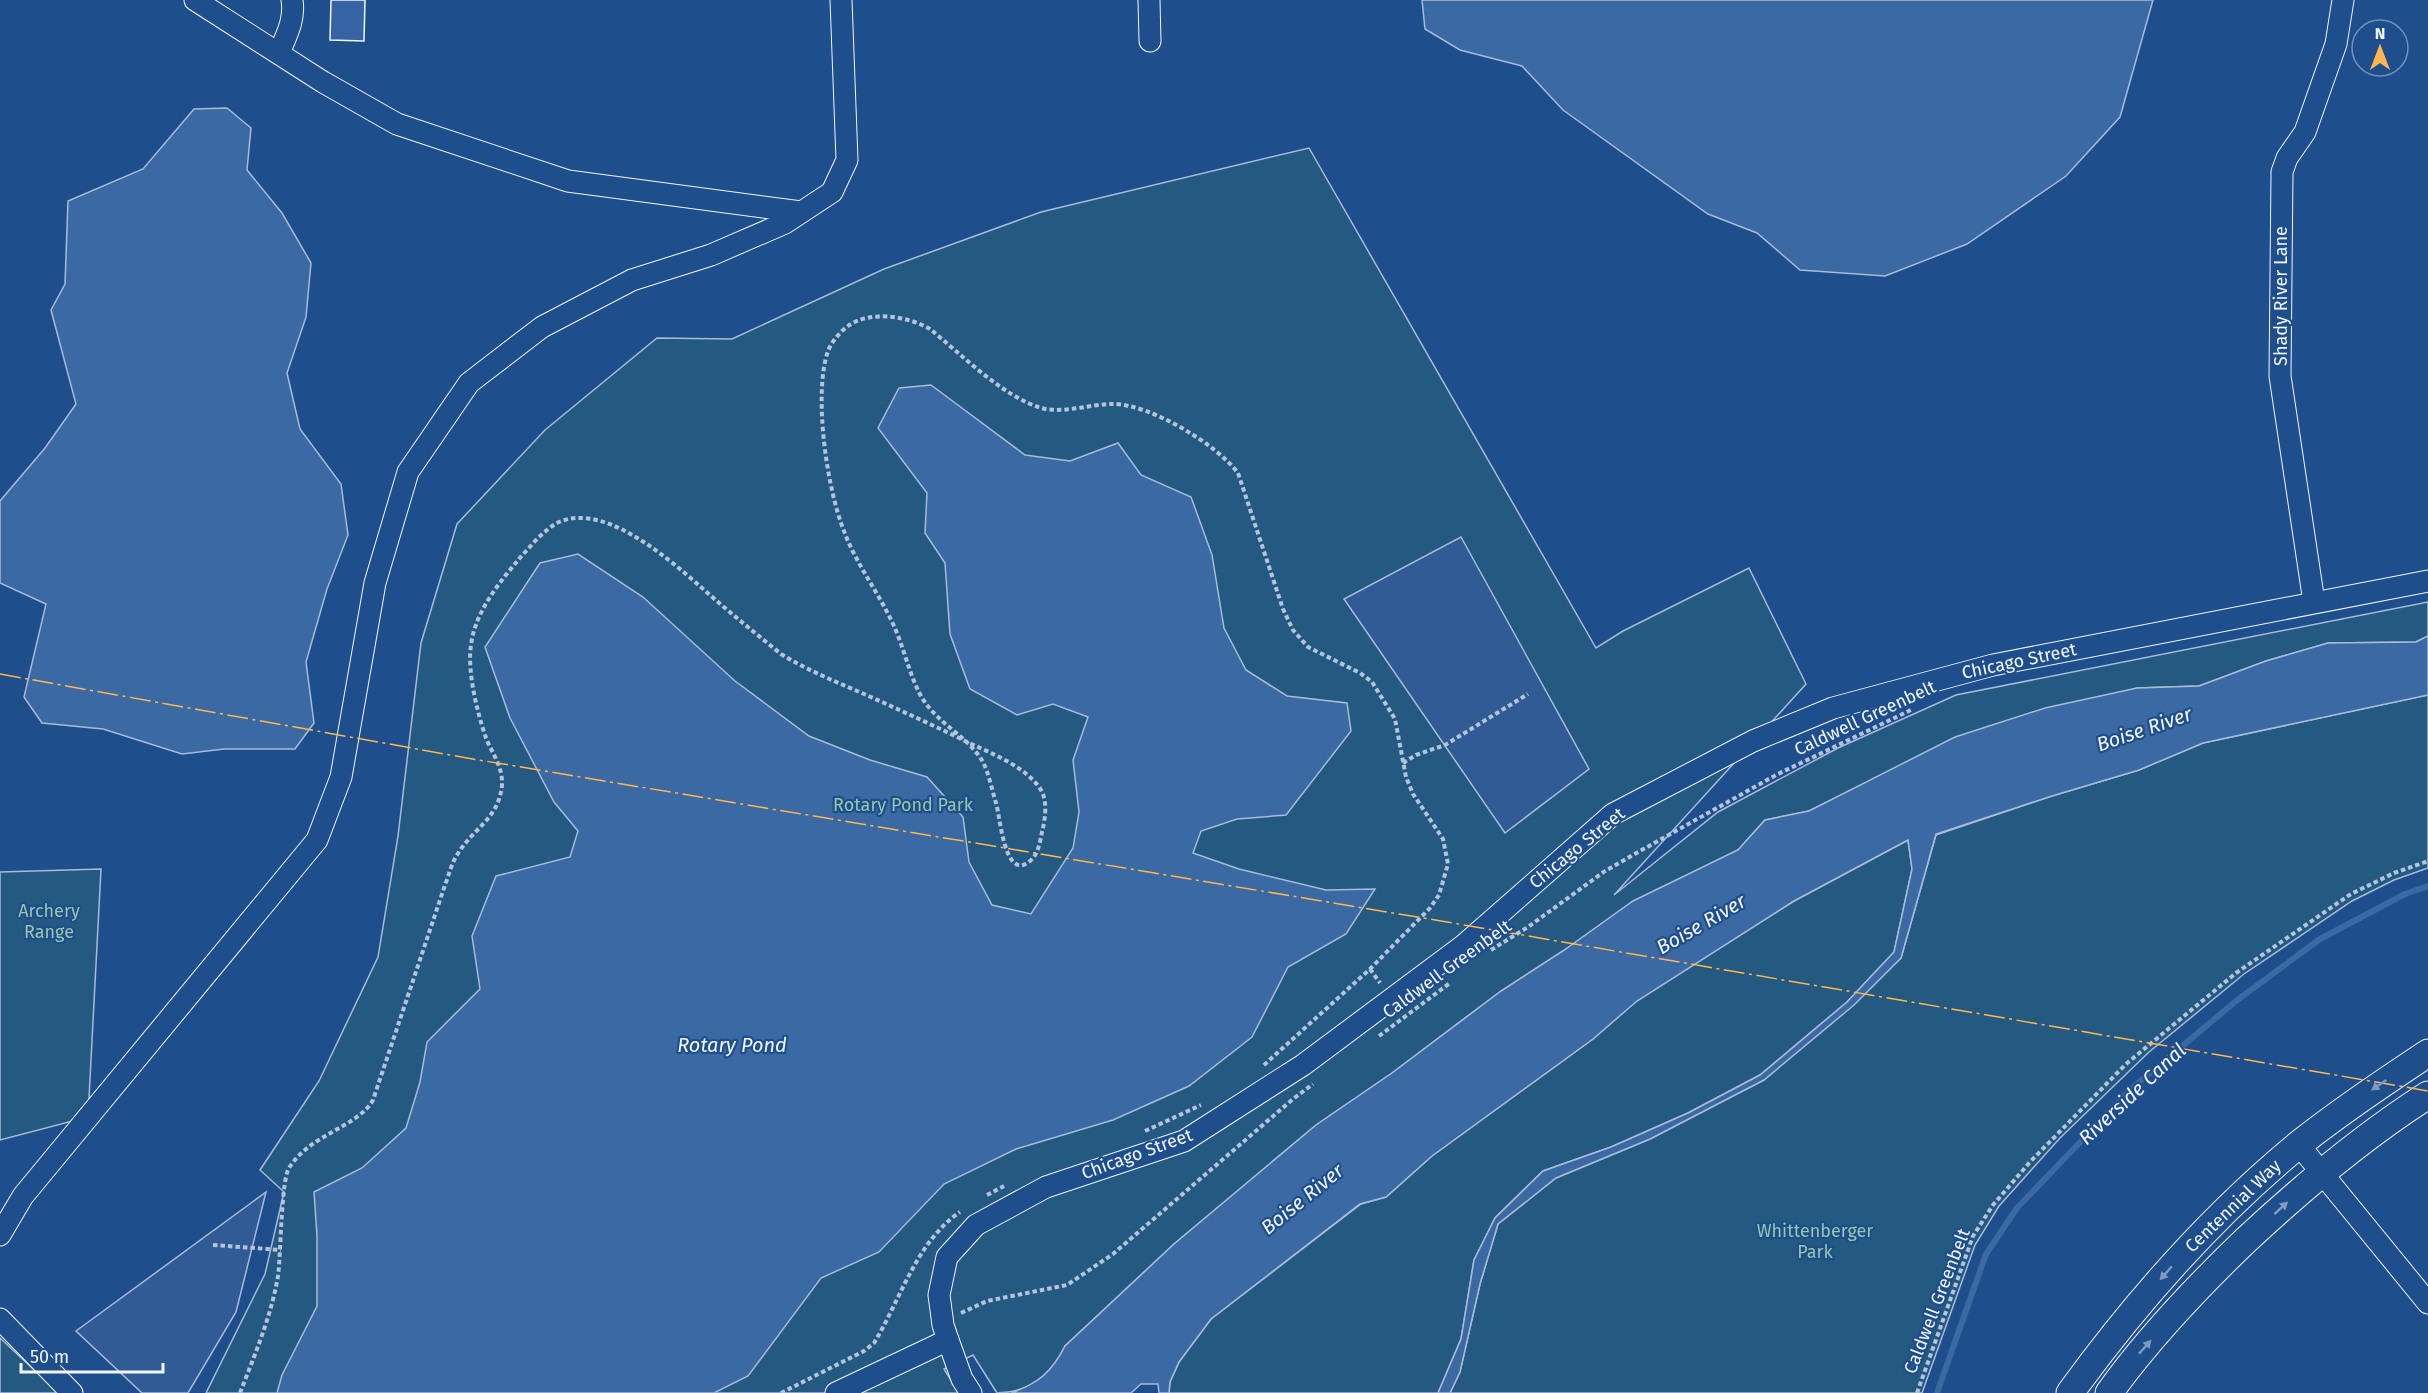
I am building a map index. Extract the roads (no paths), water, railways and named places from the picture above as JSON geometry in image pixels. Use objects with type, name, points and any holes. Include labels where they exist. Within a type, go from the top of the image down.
[{"type":"main road","name":"Centennial Way","points":[[2070,1393],[2109,1340],[2184,1252],[2251,1186],[2299,1145],[2371,1091],[2428,1053]]},
{"type":"main road","name":"Centennial Way","points":[[2109,1393],[2133,1359],[2212,1273],[2321,1173],[2391,1118],[2428,1095]]},
{"type":"street","points":[[195,0],[323,82],[397,124],[568,181],[801,213]]},
{"type":"street","points":[[279,52],[291,24],[292,0]]},
{"type":"street","points":[[0,1235],[23,1196],[317,840],[341,777],[375,584],[408,472],[470,383],[542,327],[632,280],[711,255],[785,223],[832,192],[847,160],[841,0]]},
{"type":"street","points":[[1149,0],[1150,41]]},
{"type":"street","name":"Shady River Lane","points":[[2314,602],[2280,376],[2282,172],[2287,158],[2305,132],[2336,44],[2343,0]]},
{"type":"street","name":"Chicago Street","points":[[967,1386],[946,1333],[939,1295],[947,1257],[976,1225],[1046,1187],[1184,1141],[1303,1065],[1464,945],[1613,814],[1753,741],[1833,708],[1994,665],[2428,581]]},
{"type":"street","points":[[2299,1145],[2428,1303]]},
{"type":"street","points":[[0,1319],[72,1393]]},
{"type":"street","points":[[836,1393],[946,1333]]},
{"type":"water","points":[[1422,0],[2153,0],[2120,117],[2066,176],[1967,244],[1885,276],[1800,270],[1757,233],[1708,214],[1563,110],[1522,66],[1460,50],[1425,29]]},
{"type":"water","points":[[227,108],[251,128],[247,170],[282,213],[311,263],[306,317],[287,373],[300,429],[341,484],[348,535],[327,589],[306,662],[314,723],[295,749],[224,749],[182,754],[103,729],[42,723],[24,697],[46,604],[0,583],[0,501],[45,448],[76,404],[51,310],[65,284],[68,201],[143,169],[194,109]]},
{"type":"water","name":"Rotary Pond","points":[[931,385],[1025,455],[1070,461],[1118,443],[1141,475],[1191,497],[1212,555],[1224,628],[1246,670],[1287,696],[1347,703],[1351,731],[1286,815],[1237,819],[1201,831],[1193,853],[1239,869],[1326,890],[1375,889],[1346,934],[1288,967],[1252,1037],[1189,1086],[1113,1120],[1016,1149],[944,1184],[879,1252],[821,1278],[748,1376],[714,1393],[277,1393],[282,1375],[317,1306],[317,1236],[314,1192],[362,1168],[406,1128],[420,1082],[427,1042],[480,989],[472,936],[496,876],[570,857],[578,831],[554,802],[510,718],[485,647],[540,563],[578,554],[643,597],[735,681],[809,736],[870,760],[927,777],[963,817],[969,862],[992,905],[1031,914],[1073,848],[1079,812],[1073,760],[1088,717],[1053,704],[1017,715],[970,689],[950,634],[945,563],[925,533],[927,493],[878,428],[899,388]]},
{"type":"water","name":"Boise River","points":[[2428,636],[2428,695],[2203,743],[2139,770],[1936,834],[1901,958],[1854,1005],[1764,1080],[1650,1139],[1556,1178],[1498,1224],[1480,1284],[1460,1372],[1450,1393],[1438,1393],[1461,1339],[1474,1260],[1495,1218],[1543,1171],[1611,1147],[1688,1113],[1760,1075],[1847,1002],[1894,952],[1912,869],[1908,840],[1794,901],[1637,1001],[1593,1039],[1432,1156],[1386,1197],[1360,1204],[1211,1319],[1179,1362],[1170,1382],[1169,1393],[1159,1393],[1158,1384],[1141,1384],[1131,1393],[1011,1393],[1037,1381],[1050,1370],[1065,1346],[1174,1244],[1316,1125],[1392,1073],[1501,991],[1563,951],[1633,901],[1738,850],[1765,820],[1809,811],[1955,737],[2045,708],[2137,688],[2199,686],[2266,661],[2328,643],[2416,642]]},
{"type":"waterway","name":"Riverside Canal","points":[[1937,1393],[1986,1254],[2017,1208],[2131,1089],[2236,1001],[2320,939],[2405,894],[2428,886]]},
{"type":"park label","name":"Rotary Pond Park","points":[[903,805]]},
{"type":"park label","name":"Archery Range","points":[[49,921]]},
{"type":"park label","name":"Whittenberger Park","points":[[1815,1241]]}]
